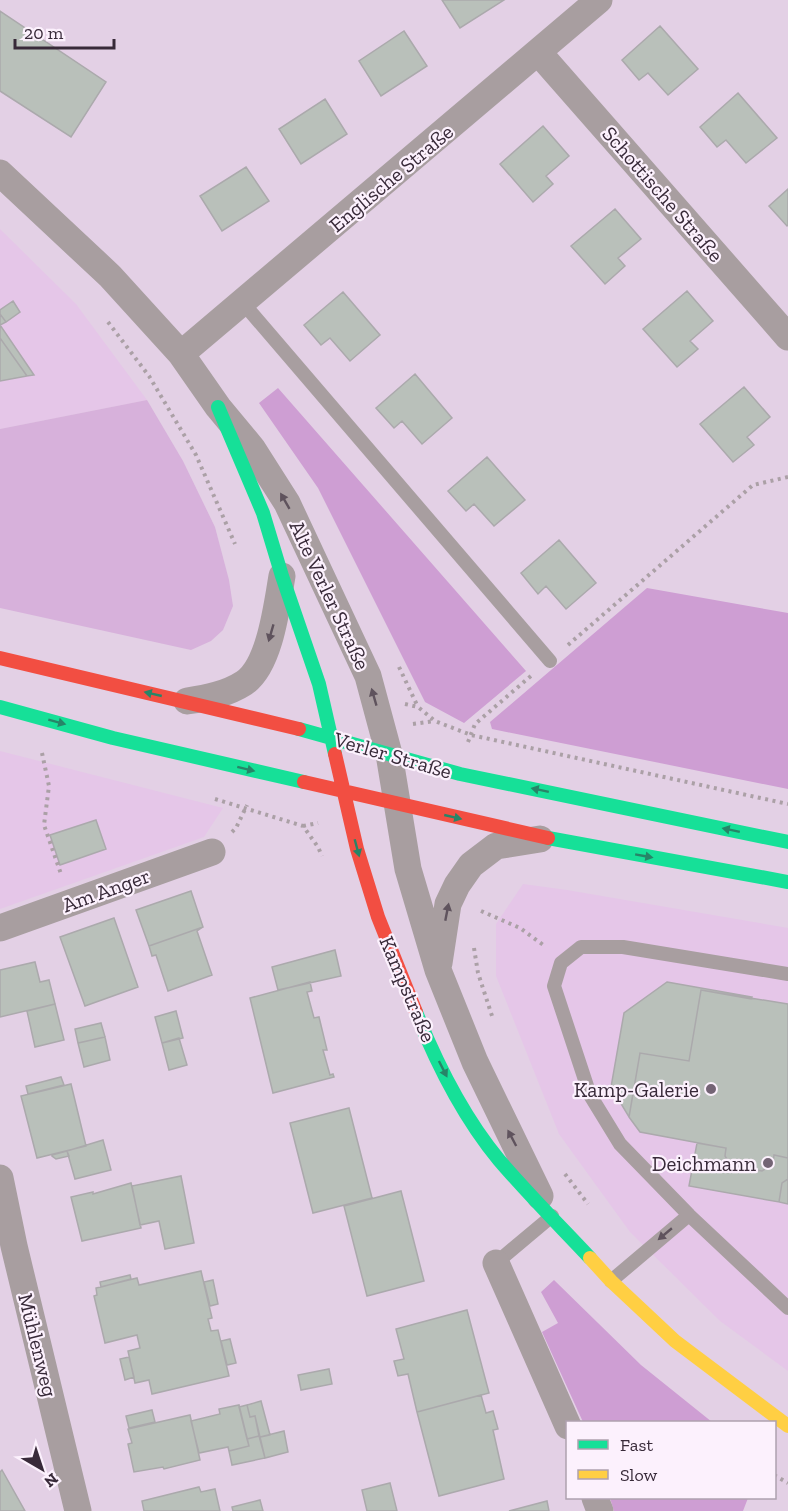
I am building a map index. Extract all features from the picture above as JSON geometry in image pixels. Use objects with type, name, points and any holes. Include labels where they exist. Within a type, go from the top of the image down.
[{"type":"main road","name":"Alte Verler Straße","points":[[218,407],[263,513],[319,684],[332,738]]},
{"type":"main road","name":"Verler Straße","points":[[0,658],[332,738],[460,774],[788,842]]},
{"type":"main road","name":"Verler Straße","points":[[0,707],[113,738],[546,838],[788,882]]},
{"type":"main road","name":"Kampstraße","points":[[332,738],[357,849],[378,917],[420,1025],[474,1126],[499,1160],[611,1281],[675,1341],[788,1426]]},
{"type":"street","name":"Englische Straße","points":[[181,354],[599,0]]},
{"type":"street","name":"Schottische Straße","points":[[538,52],[788,337]]},
{"type":"street","name":"Alte Verler Straße","points":[[0,173],[110,276],[181,354],[218,407],[252,448],[287,503],[368,676],[389,754],[396,804]]},
{"type":"street","name":"Alte Verler Straße","points":[[185,702],[214,697],[246,682],[261,660],[272,635],[282,576]]},
{"type":"street","name":"Kampstraße","points":[[396,804],[408,869],[438,970],[475,1062],[549,1213]]},
{"type":"street","name":"Kampstraße","points":[[438,970],[448,903],[471,865],[496,846],[546,838]]},
{"type":"street","name":"Am Anger","points":[[0,928],[212,852]]},
{"type":"street","name":"Mühlenweg","points":[[0,1178],[16,1257],[78,1511]]},
{"type":"street","points":[[496,1263],[566,1424]]},
{"type":"lane","points":[[243,303],[550,661]]},
{"type":"lane","points":[[788,974],[623,947],[582,947],[561,963],[554,986],[590,1095],[620,1144],[689,1215],[788,1308]]},
{"type":"lane","points":[[496,1263],[549,1213]]},
{"type":"lane","points":[[611,1281],[689,1215]]},
{"type":"path","points":[[107,321],[149,376],[196,456],[229,528],[236,549]]},
{"type":"path","points":[[467,748],[475,724],[753,485],[788,477]]},
{"type":"path","points":[[418,707],[435,721],[471,735],[788,804]]},
{"type":"path","points":[[405,725],[435,721]]},
{"type":"path","points":[[42,753],[49,786],[44,825],[71,903]]},
{"type":"path","points":[[212,852],[236,828],[248,801]]},
{"type":"path","points":[[246,807],[303,826],[318,847]]},
{"type":"path","points":[[485,902],[479,913],[520,928],[544,944],[561,963]]},
{"type":"path","points":[[473,942],[478,973],[495,1024]]},
{"type":"path","points":[[565,1173],[592,1209]]},
{"type":"shaded area","points":[[0,229],[76,304],[147,400],[0,429]]},
{"type":"shaded area","points":[[278,388],[526,671],[464,723],[425,702],[318,488],[259,403]]},
{"type":"shaded area","points":[[147,400],[183,461],[215,527],[229,580],[233,606],[223,630],[211,641],[191,650],[0,608],[0,429]]},
{"type":"shaded area","points":[[647,588],[788,613],[788,789],[492,729],[490,722]]},
{"type":"shaded area","points":[[0,751],[223,808],[204,837],[0,909]]},
{"type":"shaded area","points":[[523,884],[788,928],[788,1371],[720,1321],[630,1232],[559,1134],[496,976],[496,924]]},
{"type":"shaded area","points":[[554,1280],[641,1365],[711,1421],[583,1421],[542,1332],[558,1323],[541,1292]]},
{"type":"shaded area","points":[[610,1499],[748,1499],[743,1511],[614,1511]]},
{"type":"building","points":[[442,0],[504,0],[460,28]]},
{"type":"building","points":[[0,11],[106,82],[71,137],[0,91]]},
{"type":"building","points":[[660,26],[698,69],[668,95],[648,73],[639,80],[622,60]]},
{"type":"building","points":[[404,31],[427,66],[381,96],[359,61]]},
{"type":"building","points":[[738,93],[777,138],[746,163],[726,140],[717,147],[700,127]]},
{"type":"building","points":[[325,99],[347,134],[301,164],[279,129]]},
{"type":"building","points":[[543,126],[569,156],[546,176],[553,184],[533,202],[500,164]]},
{"type":"building","points":[[246,167],[269,201],[222,231],[200,196]]},
{"type":"building","points":[[788,189],[788,225],[787,226],[769,206]]},
{"type":"building","points":[[615,209],[641,239],[618,258],[625,266],[605,284],[571,246]]},
{"type":"building","points":[[687,291],[713,321],[690,341],[698,349],[677,367],[643,329]]},
{"type":"building","points":[[343,292],[380,335],[350,361],[330,338],[321,345],[304,325]]},
{"type":"building","points":[[13,301],[20,312],[6,322],[0,310]]},
{"type":"building","points":[[0,314],[6,322],[0,325]]},
{"type":"building","points":[[0,325],[34,375],[27,376],[0,338]]},
{"type":"building","points":[[0,338],[27,376],[0,381]]},
{"type":"building","points":[[415,374],[452,418],[422,444],[402,421],[394,428],[376,408]]},
{"type":"building","points":[[744,387],[770,417],[747,437],[754,445],[733,462],[700,424]]},
{"type":"building","points":[[487,457],[525,500],[494,526],[474,504],[466,511],[448,491]]},
{"type":"building","points":[[559,540],[596,583],[566,609],[546,586],[538,594],[521,573]]},
{"type":"building","points":[[96,820],[106,849],[60,865],[50,835]]},
{"type":"building","points":[[191,891],[203,927],[149,946],[136,910]]},
{"type":"building","points":[[114,918],[138,987],[85,1006],[60,937]]},
{"type":"building","points":[[203,927],[197,931],[212,975],[168,991],[156,955],[152,956],[149,946]]},
{"type":"building","points":[[335,950],[341,976],[278,990],[272,967]]},
{"type":"building","points":[[35,962],[40,982],[49,980],[55,1004],[0,1017],[0,970]]},
{"type":"building","points":[[310,982],[312,991],[307,992],[314,1018],[319,1017],[327,1050],[323,1050],[330,1075],[333,1074],[334,1077],[273,1093],[250,998]]},
{"type":"building","points":[[667,982],[752,997],[751,999],[701,990],[689,1061],[640,1053],[629,1117],[611,1087],[624,1013]]},
{"type":"building","name":"Kamp-Galerie","points":[[701,990],[788,1004],[788,1158],[774,1155],[773,1164],[762,1171],[731,1166],[725,1156],[726,1148],[640,1132],[629,1117],[640,1053],[689,1061]]},
{"type":"building","points":[[55,1004],[64,1040],[35,1047],[27,1011]]},
{"type":"building","points":[[176,1011],[183,1038],[162,1043],[155,1017]]},
{"type":"building","points":[[101,1023],[105,1037],[78,1043],[75,1029]]},
{"type":"building","points":[[105,1037],[110,1060],[84,1067],[78,1043]]},
{"type":"building","points":[[179,1038],[187,1065],[169,1070],[162,1043]]},
{"type":"building","points":[[61,1077],[64,1085],[28,1094],[26,1086]]},
{"type":"building","points":[[71,1084],[86,1146],[37,1158],[21,1096]]},
{"type":"building","points":[[349,1108],[372,1198],[313,1213],[290,1123]]},
{"type":"building","points":[[103,1140],[111,1170],[75,1179],[67,1151]]},
{"type":"building","points":[[697,1143],[726,1148],[725,1156],[731,1166],[762,1171],[773,1164],[774,1155],[788,1158],[788,1179],[782,1183],[779,1202],[689,1186]]},
{"type":"building","points":[[67,1151],[69,1156],[56,1159],[52,1156],[52,1155]]},
{"type":"building","points":[[181,1176],[194,1243],[165,1249],[159,1221],[140,1225],[132,1186]]},
{"type":"building","points":[[788,1179],[788,1204],[779,1202],[782,1183]]},
{"type":"building","points":[[131,1183],[141,1228],[82,1241],[71,1197],[93,1192],[93,1194]]},
{"type":"building","points":[[401,1191],[424,1281],[367,1296],[344,1206]]},
{"type":"building","points":[[201,1271],[212,1318],[208,1319],[211,1331],[218,1330],[229,1376],[152,1394],[149,1380],[135,1383],[128,1351],[140,1348],[137,1335],[105,1343],[94,1296],[97,1295],[96,1288],[137,1278],[139,1285]]},
{"type":"building","points":[[130,1275],[131,1279],[101,1287],[100,1282]]},
{"type":"building","points":[[213,1280],[218,1304],[210,1306],[204,1282]]},
{"type":"building","points":[[467,1310],[489,1393],[417,1412],[408,1374],[398,1376],[394,1361],[404,1359],[396,1329]]},
{"type":"building","points":[[230,1339],[236,1363],[227,1365],[221,1341]]},
{"type":"building","points":[[129,1357],[134,1377],[125,1380],[120,1359]]},
{"type":"building","points":[[329,1369],[332,1384],[301,1390],[298,1375]]},
{"type":"building","points":[[481,1395],[486,1413],[493,1411],[498,1429],[493,1430],[504,1479],[439,1496],[417,1412]]},
{"type":"building","points":[[261,1401],[270,1435],[260,1437],[255,1416],[250,1417],[247,1405]]},
{"type":"building","points":[[239,1405],[249,1446],[229,1451],[228,1447],[199,1453],[191,1421],[220,1414],[219,1409]]},
{"type":"building","points":[[247,1405],[250,1417],[255,1416],[259,1436],[247,1439],[239,1407]]},
{"type":"building","points":[[152,1410],[155,1422],[129,1428],[126,1416]]},
{"type":"building","points":[[190,1415],[200,1460],[164,1469],[163,1467],[134,1472],[128,1444],[132,1443],[128,1429]]},
{"type":"building","points":[[284,1431],[288,1452],[265,1458],[260,1437]]},
{"type":"building","points":[[259,1436],[265,1458],[232,1465],[229,1451],[249,1446],[247,1439]]},
{"type":"building","points":[[2,1470],[25,1511],[0,1511],[0,1472]]},
{"type":"building","points":[[390,1483],[397,1511],[367,1511],[362,1490]]},
{"type":"building","points":[[199,1487],[201,1492],[215,1489],[220,1511],[144,1511],[142,1501]]},
{"type":"building","points":[[260,1500],[263,1511],[233,1511],[232,1507]]},
{"type":"building","points":[[547,1501],[549,1511],[509,1511]]},
{"type":"traffic: fast","points":[[218,407],[263,513],[319,684],[335,754]]},
{"type":"traffic: fast","points":[[0,707],[113,738],[304,782]]},
{"type":"traffic: fast","points":[[299,729],[460,774],[788,842]]},
{"type":"traffic: fast","points":[[548,838],[788,882]]},
{"type":"traffic: fast","points":[[416,1012],[452,1089],[486,1144],[590,1258]]},
{"type":"traffic: slow","points":[[590,1258],[675,1341],[788,1426]]},
{"type":"traffic: jam","points":[[0,658],[299,729]]},
{"type":"traffic: jam","points":[[335,754],[357,849],[378,917],[416,1012]]},
{"type":"traffic: jam","points":[[304,782],[548,838]]},
{"type":"place","name":"Kamp-Galerie","points":[[711,1089]]},
{"type":"place","name":"Deichmann","points":[[768,1163]]}]
